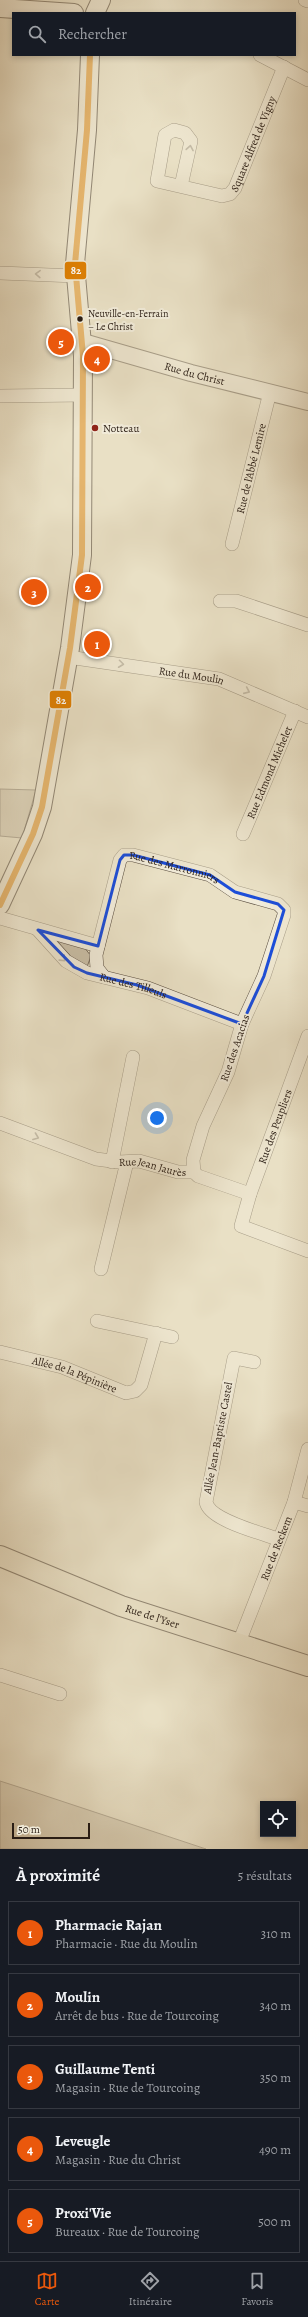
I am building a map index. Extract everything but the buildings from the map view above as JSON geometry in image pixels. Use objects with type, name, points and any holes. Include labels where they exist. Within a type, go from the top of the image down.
[{"type":"main road","points":[[95,12],[101,0]]},
{"type":"main road","points":[[0,8],[59,12]]},
{"type":"main road","points":[[0,905],[33,834],[42,807],[68,657],[82,555],[83,342],[76,276],[87,130],[90,56]]},
{"type":"main road","name":"Rue de l'Yser","points":[[0,1556],[121,1606],[238,1645],[308,1666]]},
{"type":"street","points":[[262,56],[308,80]]},
{"type":"street","name":"Square Alfred de Vigny","points":[[181,186],[222,196],[232,192],[284,67]]},
{"type":"street","points":[[0,273],[76,276]]},
{"type":"street","name":"Rue du Christ","points":[[83,342],[191,373],[308,402]]},
{"type":"street","name":"Rue de l'Abbé Lemire","points":[[232,544],[270,392]]},
{"type":"street","points":[[0,396],[83,395]]},
{"type":"street","points":[[220,601],[236,601],[308,625]]},
{"type":"street","name":"Rue du Moulin","points":[[68,657],[218,679],[308,717]]},
{"type":"street","name":"Rue Edmond Michelet","points":[[243,834],[295,711]]},
{"type":"street","name":"Rue des Marronniers","points":[[104,977],[95,964],[98,946],[120,860],[128,854],[210,875],[236,892],[278,904]]},
{"type":"street","name":"Rue des Acacias","points":[[194,1172],[193,1160],[197,1144],[209,1111],[228,1072],[242,1024],[264,976],[284,915],[284,910],[278,904]]},
{"type":"street","points":[[0,918],[98,946]]},
{"type":"street","name":"Rue des Tilleuls","points":[[38,930],[69,964],[86,973],[148,988],[242,1024]]},
{"type":"street","name":"Rue des Peupliers","points":[[250,1194],[308,1036]]},
{"type":"street","points":[[112,1162],[133,1057]]},
{"type":"street","name":"Rue Jean Jaurès","points":[[0,1123],[96,1158],[112,1162],[140,1160],[178,1172],[194,1172],[202,1179],[250,1194]]},
{"type":"street","points":[[101,1269],[127,1162]]},
{"type":"street","points":[[250,1194],[241,1226],[308,1251]]},
{"type":"street","points":[[97,1321],[172,1337]]},
{"type":"street","name":"Allée de la Pépinière","points":[[0,1352],[62,1367],[126,1393],[135,1391],[143,1380],[156,1333]]},
{"type":"street","name":"Allée Jean-Baptiste Castel","points":[[254,1362],[234,1358],[206,1502],[209,1511],[219,1517],[278,1539]]},
{"type":"street","name":"Rue de Reckem","points":[[238,1645],[278,1539],[294,1502],[308,1449]]},
{"type":"street","points":[[294,1502],[308,1506]]},
{"type":"street","points":[[0,1675],[60,1694]]},
{"type":"highlighted area","points":[[124,855],[133,855],[210,875],[235,892],[278,904],[284,910],[264,976],[242,1024],[137,985],[87,973],[74,967],[38,930],[98,946],[120,860]]},
{"type":"shaded area","points":[[0,789],[36,790],[22,838],[0,836]]},
{"type":"shaded area","points":[[58,940],[84,947],[91,956],[87,967],[72,962],[56,943]]},
{"type":"shaded area","points":[[0,1781],[28,1790],[206,1849],[0,1849]]},
{"type":"transit line","name":"82","points":[[0,905],[33,834],[42,807],[70,648],[82,555],[83,356],[75,264],[87,130],[90,56]]},
{"type":"place","name":"Neuville-en-Ferrain – Le Christ","points":[[80,319]]},
{"type":"place","name":"Proxi'Vie","points":[[61,342]]},
{"type":"place","name":"Leveugle","points":[[97,359]]},
{"type":"place","name":"Notteau","points":[[95,428]]},
{"type":"place","name":"Moulin","points":[[88,587]]},
{"type":"place","name":"Guillaume Tenti","points":[[34,592]]},
{"type":"place","name":"Pharmacie Rajan","points":[[97,644]]}]
